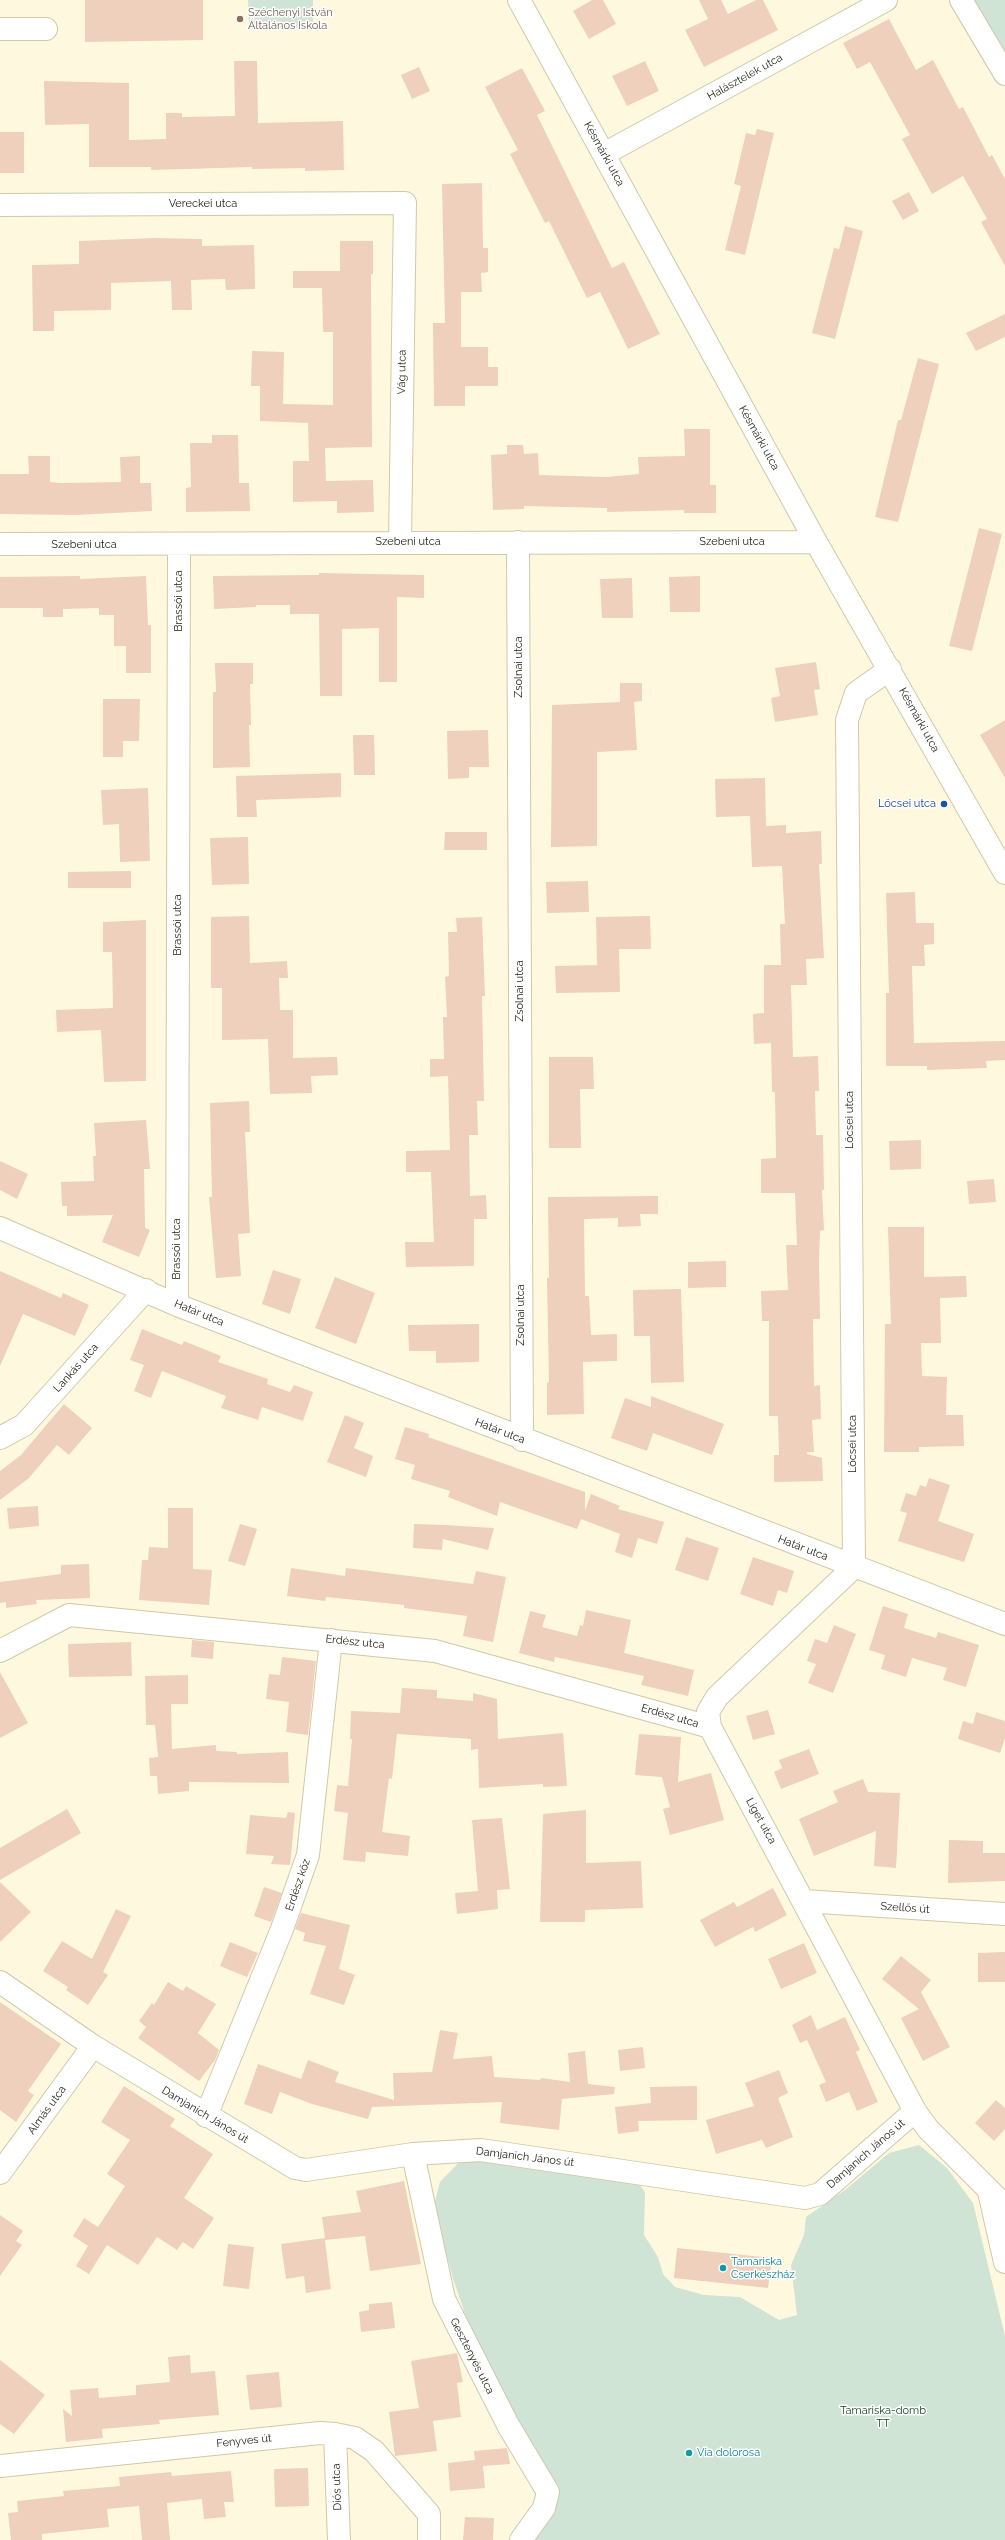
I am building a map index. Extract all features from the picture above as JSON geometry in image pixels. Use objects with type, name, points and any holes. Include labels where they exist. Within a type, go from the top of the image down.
[{"type":"street","name":"Késmárki utca","points":[[519,0],[816,542],[1003,865]]},
{"type":"street","name":"Halásztelek utca","points":[[604,154],[886,0]]},
{"type":"street","points":[[961,0],[1005,74]]},
{"type":"street","points":[[0,29],[46,29]]},
{"type":"street","name":"Vereckei utca","points":[[0,205],[405,203]]},
{"type":"street","name":"Vág utca","points":[[400,542],[405,203]]},
{"type":"street","name":"Szebeni utca","points":[[0,544],[179,545],[400,542],[816,542]]},
{"type":"street","name":"Zsolnai utca","points":[[518,542],[522,1440]]},
{"type":"street","name":"Brassói utca","points":[[177,1305],[179,545]]},
{"type":"street","name":"Lőcsei utca","points":[[854,1567],[847,720],[856,693],[890,669]]},
{"type":"street","name":"Határ utca","points":[[0,1228],[146,1290],[177,1305],[522,1440],[1005,1624]]},
{"type":"street","name":"Lankás utca","points":[[0,1438],[24,1425],[146,1290]]},
{"type":"street","name":"Liget utca","points":[[854,1567],[717,1697],[708,1712],[710,1727],[915,2111]]},
{"type":"street","name":"Erdész utca","points":[[0,1651],[68,1615],[436,1651],[710,1727]]},
{"type":"street","name":"Erdész köz","points":[[206,2116],[282,1929],[308,1854],[331,1640]]},
{"type":"street","name":"Szellős út","points":[[804,1901],[1005,1914]]},
{"type":"street","name":"Damjanich János út","points":[[0,1982],[93,2046],[206,2116],[295,2168],[306,2170],[413,2154],[481,2150],[805,2198],[820,2194],[915,2111],[928,2129],[989,2192],[1005,2206]]},
{"type":"street","name":"Almás utca","points":[[0,2173],[93,2046]]},
{"type":"street","name":"Gesztenyés utca","points":[[413,2154],[444,2299],[505,2418],[548,2492],[544,2508],[521,2540]]},
{"type":"street","points":[[989,2192],[1005,2262]]},
{"type":"street","name":"Fenyves út","points":[[0,2465],[320,2433],[335,2434],[355,2438],[374,2451],[429,2514],[429,2540]]},
{"type":"street","name":"Diós utca","points":[[335,2434],[339,2540]]},
{"type":"green space","points":[[248,0],[313,0],[313,28],[249,28]]},
{"type":"green space","points":[[954,0],[1005,0],[1005,86]]},
{"type":"green space","name":"Tamariska-domb TT","points":[[919,2145],[947,2168],[973,2203],[1005,2336],[1005,2540],[531,2540],[553,2496],[473,2336],[453,2279],[434,2205],[440,2182],[464,2157],[638,2183],[645,2192],[644,2235],[658,2257],[663,2274],[675,2287],[704,2295],[740,2297],[779,2320],[797,2315],[791,2265],[804,2235],[806,2217],[845,2190],[889,2153]]},
{"type":"building","points":[[85,0],[203,0],[203,40],[85,42]]},
{"type":"building","points":[[592,0],[603,0],[616,24],[589,39],[573,11]]},
{"type":"building","points":[[699,0],[721,0],[728,14],[756,0],[763,0],[778,30],[704,67],[685,30],[708,19]]},
{"type":"building","points":[[889,19],[916,70],[933,60],[959,109],[963,107],[989,157],[992,155],[1005,179],[1005,266],[981,222],[987,219],[963,176],[932,194],[902,139],[910,135],[870,62],[857,69],[843,43]]},
{"type":"building","points":[[234,61],[257,61],[258,123],[343,121],[344,170],[305,171],[305,168],[252,169],[252,167],[151,170],[151,167],[89,167],[89,124],[45,125],[44,81],[129,83],[129,140],[166,139],[166,113],[182,113],[182,117],[235,116]]},
{"type":"building","points":[[645,61],[659,91],[627,106],[612,76]]},
{"type":"building","points":[[419,67],[430,91],[412,99],[401,75]]},
{"type":"building","points":[[522,68],[545,111],[537,115],[612,268],[624,262],[660,334],[628,349],[600,292],[587,298],[549,221],[545,223],[510,154],[518,150],[485,87]]},
{"type":"building","points":[[757,129],[774,133],[745,255],[725,250],[741,186],[734,184],[746,133],[755,135]]},
{"type":"building","points":[[0,132],[24,132],[24,173],[0,173]]},
{"type":"building","points":[[482,183],[483,248],[488,248],[488,272],[481,273],[482,292],[461,292],[461,347],[488,347],[488,367],[498,367],[498,386],[465,386],[465,406],[434,406],[433,323],[445,323],[442,184]]},
{"type":"building","points":[[909,192],[919,211],[903,220],[892,201]]},
{"type":"building","points":[[845,226],[863,231],[835,339],[812,333],[834,248],[839,249]]},
{"type":"building","points":[[155,238],[202,239],[202,246],[254,245],[255,289],[226,290],[225,279],[191,280],[192,310],[172,310],[171,281],[111,283],[111,310],[54,311],[54,331],[33,331],[32,265],[79,264],[79,241]]},
{"type":"building","points":[[340,241],[373,241],[373,274],[371,274],[372,447],[325,448],[326,481],[373,480],[374,512],[337,513],[337,501],[293,502],[293,461],[309,461],[308,423],[260,421],[260,386],[251,386],[252,351],[284,352],[283,404],[333,405],[333,332],[323,332],[322,288],[293,288],[293,271],[340,271]]},
{"type":"building","points":[[1005,314],[1005,337],[976,351],[966,333]]},
{"type":"building","points":[[918,358],[939,364],[898,522],[875,517],[898,420],[901,420]]},
{"type":"building","points":[[684,429],[710,429],[710,485],[716,485],[716,513],[684,513],[684,510],[607,512],[607,508],[524,506],[524,509],[493,510],[491,455],[507,454],[507,445],[523,445],[524,454],[538,453],[539,475],[607,477],[639,474],[638,457],[685,456]]},
{"type":"building","points":[[212,435],[238,435],[239,483],[249,483],[250,511],[186,512],[186,488],[191,487],[190,443],[212,443]]},
{"type":"building","points":[[28,456],[50,456],[50,482],[60,483],[121,482],[120,457],[140,456],[140,483],[151,483],[152,511],[76,515],[0,514],[0,474],[29,474]]},
{"type":"building","points":[[979,528],[1002,534],[972,651],[949,646]]},
{"type":"building","points":[[319,573],[424,575],[424,598],[397,597],[397,682],[379,682],[379,628],[342,629],[342,696],[320,696],[319,614],[290,614],[290,605],[256,605],[256,607],[214,609],[213,576],[319,575]]},
{"type":"building","points":[[80,576],[80,579],[146,576],[148,625],[151,625],[151,673],[126,673],[126,646],[114,646],[114,615],[99,615],[99,608],[63,609],[63,617],[43,617],[43,608],[0,608],[0,577]]},
{"type":"building","points":[[700,576],[700,612],[670,612],[669,577]]},
{"type":"building","points":[[632,578],[633,618],[602,618],[600,579]]},
{"type":"building","points":[[816,662],[820,689],[814,690],[818,715],[775,722],[771,698],[780,696],[775,668]]},
{"type":"building","points":[[215,663],[253,663],[253,684],[250,684],[250,767],[213,768],[213,692],[216,692]]},
{"type":"building","points":[[620,683],[642,683],[642,701],[634,702],[637,750],[597,752],[597,846],[551,847],[552,705],[620,702]]},
{"type":"building","points":[[103,699],[140,699],[139,741],[123,741],[123,757],[103,757]]},
{"type":"building","points":[[1005,720],[1005,778],[980,735]]},
{"type":"building","points":[[488,730],[489,767],[469,767],[469,778],[448,779],[447,731]]},
{"type":"building","points":[[353,735],[374,735],[375,775],[354,775]]},
{"type":"building","points":[[341,773],[341,797],[256,800],[257,817],[237,817],[236,776]]},
{"type":"building","points":[[765,778],[766,826],[786,825],[786,833],[821,831],[822,864],[819,864],[824,958],[806,959],[807,985],[791,985],[793,1057],[818,1056],[819,1091],[815,1091],[816,1135],[823,1135],[824,1190],[822,1190],[824,1230],[820,1231],[820,1319],[813,1319],[814,1386],[820,1385],[821,1419],[812,1420],[814,1452],[807,1452],[807,1454],[822,1458],[823,1481],[774,1482],[774,1455],[779,1455],[778,1416],[769,1416],[769,1321],[762,1321],[761,1291],[788,1290],[786,1245],[797,1245],[795,1193],[761,1193],[761,1159],[776,1158],[775,1092],[772,1092],[771,1043],[754,1044],[753,1014],[764,1013],[764,965],[781,965],[780,924],[785,924],[782,866],[752,867],[750,816],[716,817],[715,779]]},
{"type":"building","points":[[148,788],[150,861],[120,862],[119,824],[103,825],[101,790]]},
{"type":"building","points":[[445,832],[487,832],[487,850],[444,850]]},
{"type":"building","points":[[248,837],[249,884],[212,885],[210,838]]},
{"type":"building","points":[[131,871],[131,888],[68,888],[68,872]]},
{"type":"building","points":[[588,881],[589,912],[547,913],[546,882]]},
{"type":"building","points":[[915,892],[916,923],[934,923],[934,944],[924,945],[925,966],[912,966],[914,1043],[1005,1041],[1005,1060],[986,1061],[987,1068],[927,1070],[927,1066],[886,1066],[886,993],[889,993],[886,893]]},
{"type":"building","points":[[249,916],[250,963],[287,961],[288,978],[279,978],[280,1010],[293,1010],[293,1058],[337,1057],[338,1075],[311,1076],[312,1093],[270,1094],[268,1039],[222,1040],[222,988],[211,988],[211,917]]},
{"type":"building","points":[[650,916],[651,949],[619,949],[620,992],[556,993],[555,966],[597,965],[596,917]]},
{"type":"building","points":[[482,917],[485,996],[482,996],[484,1101],[477,1101],[478,1135],[469,1135],[470,1196],[486,1195],[487,1219],[474,1219],[474,1266],[406,1267],[405,1242],[434,1242],[431,1172],[406,1172],[406,1151],[450,1150],[448,1076],[430,1077],[430,1059],[444,1059],[443,1017],[447,1017],[445,977],[449,976],[448,932],[457,932],[456,918]]},
{"type":"building","points":[[146,920],[146,1081],[104,1082],[101,1030],[57,1032],[56,1010],[113,1008],[112,952],[103,952],[103,922]]},
{"type":"building","points":[[549,1057],[593,1057],[594,1089],[580,1089],[581,1148],[549,1148]]},
{"type":"building","points":[[249,1101],[250,1132],[245,1132],[250,1233],[238,1234],[241,1276],[216,1278],[209,1197],[212,1197],[210,1103]]},
{"type":"building","points":[[146,1120],[150,1169],[144,1169],[145,1228],[150,1230],[139,1257],[102,1242],[113,1215],[67,1216],[67,1206],[62,1206],[61,1182],[94,1181],[93,1156],[96,1156],[94,1123]]},
{"type":"building","points":[[921,1140],[921,1169],[890,1170],[889,1141]]},
{"type":"building","points":[[0,1161],[28,1174],[17,1199],[0,1190]]},
{"type":"building","points":[[994,1179],[996,1202],[969,1204],[967,1181]]},
{"type":"building","points":[[658,1196],[658,1214],[640,1214],[641,1226],[618,1227],[618,1218],[584,1219],[585,1296],[589,1296],[591,1335],[617,1334],[617,1361],[583,1362],[584,1414],[547,1415],[547,1383],[549,1382],[547,1278],[549,1278],[548,1197]]},
{"type":"building","points":[[888,1227],[924,1227],[924,1277],[966,1276],[967,1297],[940,1298],[941,1343],[921,1343],[922,1376],[947,1377],[946,1415],[963,1415],[964,1446],[919,1447],[919,1452],[884,1452],[885,1324],[891,1324]]},
{"type":"building","points":[[726,1261],[726,1287],[688,1288],[688,1262]]},
{"type":"building","points":[[273,1270],[301,1279],[290,1314],[262,1304]]},
{"type":"building","points":[[0,1271],[61,1298],[63,1293],[89,1305],[75,1336],[23,1314],[0,1366]]},
{"type":"building","points":[[335,1277],[375,1293],[356,1344],[315,1328]]},
{"type":"building","points":[[681,1289],[684,1382],[651,1383],[650,1336],[634,1336],[633,1290]]},
{"type":"building","points":[[479,1324],[479,1362],[436,1363],[436,1351],[409,1351],[408,1325]]},
{"type":"building","points":[[142,1329],[182,1345],[184,1341],[221,1356],[218,1362],[268,1379],[267,1384],[290,1392],[294,1385],[313,1392],[303,1421],[262,1407],[258,1420],[221,1408],[226,1396],[162,1371],[151,1398],[134,1391],[144,1365],[130,1360]]},
{"type":"building","points":[[651,1396],[724,1424],[712,1455],[653,1433],[647,1451],[611,1438],[625,1398],[651,1407]]},
{"type":"building","points":[[64,1404],[92,1428],[69,1455],[57,1445],[29,1478],[0,1500],[0,1471],[21,1455]]},
{"type":"building","points":[[345,1415],[364,1423],[354,1448],[373,1456],[366,1477],[327,1462]]},
{"type":"building","points":[[405,1427],[429,1434],[428,1437],[585,1492],[585,1511],[591,1494],[620,1506],[618,1509],[664,1522],[657,1544],[638,1538],[632,1558],[615,1552],[620,1534],[581,1519],[577,1529],[500,1502],[497,1516],[448,1497],[450,1491],[411,1479],[415,1465],[395,1459]]},
{"type":"building","points":[[929,1478],[950,1485],[938,1521],[974,1534],[964,1562],[898,1541],[907,1513],[900,1511],[906,1493],[916,1496],[920,1485],[926,1487]]},
{"type":"building","points":[[38,1506],[39,1526],[9,1529],[7,1508]]},
{"type":"building","points":[[168,1508],[193,1508],[193,1569],[212,1570],[209,1605],[139,1600],[142,1560],[148,1560],[149,1547],[168,1548]]},
{"type":"building","points":[[240,1524],[257,1529],[245,1566],[228,1561]]},
{"type":"building","points":[[414,1524],[494,1528],[488,1550],[443,1539],[442,1550],[413,1548]]},
{"type":"building","points":[[686,1537],[719,1548],[708,1581],[675,1570]]},
{"type":"building","points":[[753,1557],[794,1571],[787,1593],[778,1590],[773,1606],[740,1594]]},
{"type":"building","points":[[89,1564],[90,1598],[36,1600],[37,1604],[6,1608],[6,1602],[0,1603],[0,1582],[61,1574],[61,1565]]},
{"type":"building","points":[[291,1568],[345,1576],[346,1568],[473,1584],[476,1571],[506,1577],[493,1642],[463,1636],[467,1616],[404,1608],[404,1605],[326,1597],[325,1601],[287,1596]]},
{"type":"building","points":[[883,1606],[908,1614],[904,1628],[936,1638],[938,1632],[979,1645],[966,1687],[943,1680],[947,1668],[912,1658],[906,1677],[881,1669],[885,1655],[869,1650]]},
{"type":"building","points":[[586,1610],[631,1620],[624,1653],[694,1670],[688,1696],[641,1685],[644,1676],[555,1657],[554,1662],[519,1653],[530,1611],[546,1615],[542,1627],[577,1636],[580,1625],[583,1626]]},
{"type":"building","points":[[834,1625],[856,1634],[833,1693],[808,1683],[816,1664],[807,1661],[815,1639],[827,1643]]},
{"type":"building","points":[[192,1640],[214,1642],[213,1659],[191,1657]]},
{"type":"building","points":[[131,1642],[132,1676],[69,1677],[68,1644]]},
{"type":"building","points":[[282,1657],[316,1661],[308,1735],[286,1732],[289,1702],[266,1699],[269,1674],[280,1675]]},
{"type":"building","points":[[0,1672],[28,1723],[0,1738]]},
{"type":"building","points":[[188,1675],[188,1704],[171,1704],[172,1749],[216,1745],[216,1751],[237,1752],[237,1754],[288,1752],[289,1783],[189,1782],[189,1791],[158,1794],[157,1776],[150,1776],[149,1758],[158,1757],[155,1725],[146,1725],[145,1676]]},
{"type":"building","points":[[402,1688],[437,1690],[437,1698],[473,1701],[473,1693],[497,1699],[498,1739],[563,1733],[567,1786],[543,1787],[543,1784],[479,1788],[478,1749],[471,1750],[471,1739],[397,1734],[392,1779],[389,1778],[382,1832],[410,1836],[408,1856],[366,1852],[365,1862],[343,1860],[348,1813],[334,1811],[337,1785],[348,1786],[352,1739],[350,1739],[351,1711],[400,1713]]},
{"type":"building","points":[[768,1710],[775,1734],[753,1740],[746,1716]]},
{"type":"building","points":[[976,1712],[1005,1721],[1005,1738],[1000,1753],[958,1739],[963,1721],[973,1724]]},
{"type":"building","points":[[639,1734],[681,1737],[678,1782],[711,1773],[724,1820],[670,1835],[663,1809],[670,1807],[662,1777],[635,1775]]},
{"type":"building","points":[[809,1749],[819,1774],[781,1789],[774,1772],[782,1768],[779,1760]]},
{"type":"building","points":[[863,1779],[868,1792],[900,1793],[896,1868],[874,1866],[876,1831],[814,1856],[799,1819],[838,1802],[833,1791]]},
{"type":"building","points":[[67,1809],[81,1833],[0,1880],[0,1848]]},
{"type":"building","points":[[586,1810],[586,1863],[641,1861],[643,1908],[585,1910],[585,1922],[540,1922],[543,1814]]},
{"type":"building","points":[[288,1812],[295,1813],[290,1865],[271,1864],[274,1856],[246,1854],[250,1815],[286,1818]]},
{"type":"building","points":[[502,1818],[510,1889],[497,1890],[498,1909],[457,1914],[455,1893],[478,1891],[472,1820]]},
{"type":"building","points":[[949,1840],[983,1841],[983,1853],[1005,1853],[1005,1881],[948,1883]]},
{"type":"building","points":[[0,1882],[31,1912],[0,1942]]},
{"type":"building","points":[[264,1887],[282,1893],[271,1922],[254,1916]]},
{"type":"building","points":[[773,1888],[787,1915],[755,1932],[753,1927],[715,1947],[700,1920],[734,1902],[737,1907]]},
{"type":"building","points":[[116,1909],[131,1916],[103,1972],[108,1975],[88,2005],[66,1990],[68,1987],[43,1971],[62,1941],[92,1959]]},
{"type":"building","points":[[301,1913],[350,1925],[339,1969],[355,1975],[344,2005],[310,1994],[326,1946],[303,1941],[305,1933],[295,1929]]},
{"type":"building","points":[[230,1942],[258,1953],[247,1977],[220,1966]]},
{"type":"building","points":[[804,1943],[817,1973],[781,1989],[768,1959]]},
{"type":"building","points":[[1005,1952],[1005,1982],[978,1982],[978,1953]]},
{"type":"building","points":[[901,1956],[931,1980],[921,1992],[950,2047],[923,2061],[901,2018],[919,2009],[882,1979]]},
{"type":"building","points":[[168,1982],[183,1991],[186,1986],[216,2004],[198,2033],[219,2050],[215,2060],[199,2081],[138,2038],[146,2027],[139,2021],[152,2003],[154,2005]]},
{"type":"building","points":[[0,2002],[61,2044],[28,2091],[34,2095],[16,2122],[0,2110]]},
{"type":"building","points":[[811,2015],[817,2030],[845,2017],[860,2050],[856,2052],[878,2102],[857,2111],[849,2092],[826,2102],[819,2085],[826,2082],[807,2040],[800,2043],[792,2025]]},
{"type":"building","points":[[440,2030],[458,2033],[453,2059],[492,2056],[494,2077],[540,2080],[541,2078],[570,2082],[568,2053],[585,2051],[588,2084],[615,2087],[614,2094],[562,2099],[559,2130],[500,2123],[502,2102],[372,2107],[368,2119],[312,2104],[280,2092],[272,2114],[244,2104],[258,2064],[301,2079],[308,2060],[339,2072],[335,2082],[394,2100],[393,2073],[432,2072]]},
{"type":"building","points":[[643,2047],[645,2068],[620,2071],[618,2050]]},
{"type":"building","points":[[779,2070],[788,2093],[778,2098],[793,2137],[766,2148],[762,2140],[716,2154],[706,2120],[754,2106],[745,2083]]},
{"type":"building","points":[[124,2086],[175,2119],[170,2126],[213,2154],[184,2198],[214,2218],[193,2249],[183,2242],[177,2250],[157,2237],[138,2265],[107,2245],[89,2274],[76,2266],[88,2246],[73,2236],[84,2218],[98,2227],[125,2186],[107,2174],[130,2140],[101,2122]]},
{"type":"building","points":[[697,2086],[697,2120],[638,2121],[639,2131],[618,2134],[615,2107],[651,2103],[650,2087]]},
{"type":"building","points":[[996,2100],[1005,2108],[1005,2129],[994,2141],[975,2123]]},
{"type":"building","points":[[404,2181],[421,2264],[370,2271],[365,2236],[325,2240],[331,2289],[306,2293],[304,2276],[286,2279],[281,2244],[325,2238],[322,2217],[361,2212],[356,2191]]},
{"type":"building","points":[[0,2215],[23,2231],[16,2241],[22,2245],[0,2276]]},
{"type":"building","points":[[228,2244],[254,2247],[249,2289],[223,2286]]},
{"type":"building","name":"Tamariska Cserkészház","points":[[677,2248],[772,2258],[768,2288],[674,2278]]},
{"type":"building","points":[[392,2302],[395,2328],[361,2332],[359,2312],[369,2310],[369,2304]]},
{"type":"building","points":[[457,2353],[463,2382],[457,2383],[461,2417],[433,2421],[437,2451],[395,2456],[389,2412],[419,2408],[411,2361]]},
{"type":"building","points":[[190,2355],[191,2373],[215,2371],[219,2415],[159,2420],[160,2424],[102,2429],[103,2438],[66,2442],[63,2409],[72,2416],[70,2390],[98,2388],[99,2398],[136,2395],[136,2385],[170,2382],[168,2357]]},
{"type":"building","points":[[0,2360],[45,2395],[14,2434],[0,2424]]},
{"type":"building","points":[[279,2372],[282,2407],[250,2410],[246,2375]]},
{"type":"building","points":[[507,2448],[510,2464],[483,2466],[485,2488],[450,2491],[448,2463],[475,2460],[474,2451]]},
{"type":"building","points":[[308,2468],[309,2506],[275,2507],[274,2469]]},
{"type":"building","points":[[231,2471],[234,2502],[224,2502],[226,2517],[204,2519],[202,2499],[167,2503],[170,2540],[142,2540],[139,2506],[107,2509],[109,2527],[42,2534],[42,2540],[11,2540],[8,2513],[18,2512],[17,2501],[64,2496],[63,2491],[120,2486],[119,2477],[171,2472],[172,2476]]},
{"type":"building","points":[[465,2517],[494,2518],[493,2540],[463,2540]]},
{"type":"place","name":"Széchenyi István Általános Iskola","points":[[240,19]]},
{"type":"place","name":"Lőcsei utca","points":[[944,804]]},
{"type":"place","name":"Tamariska Cserkészház","points":[[723,2268]]},
{"type":"place","name":"Via dolorosa","points":[[689,2453]]}]
